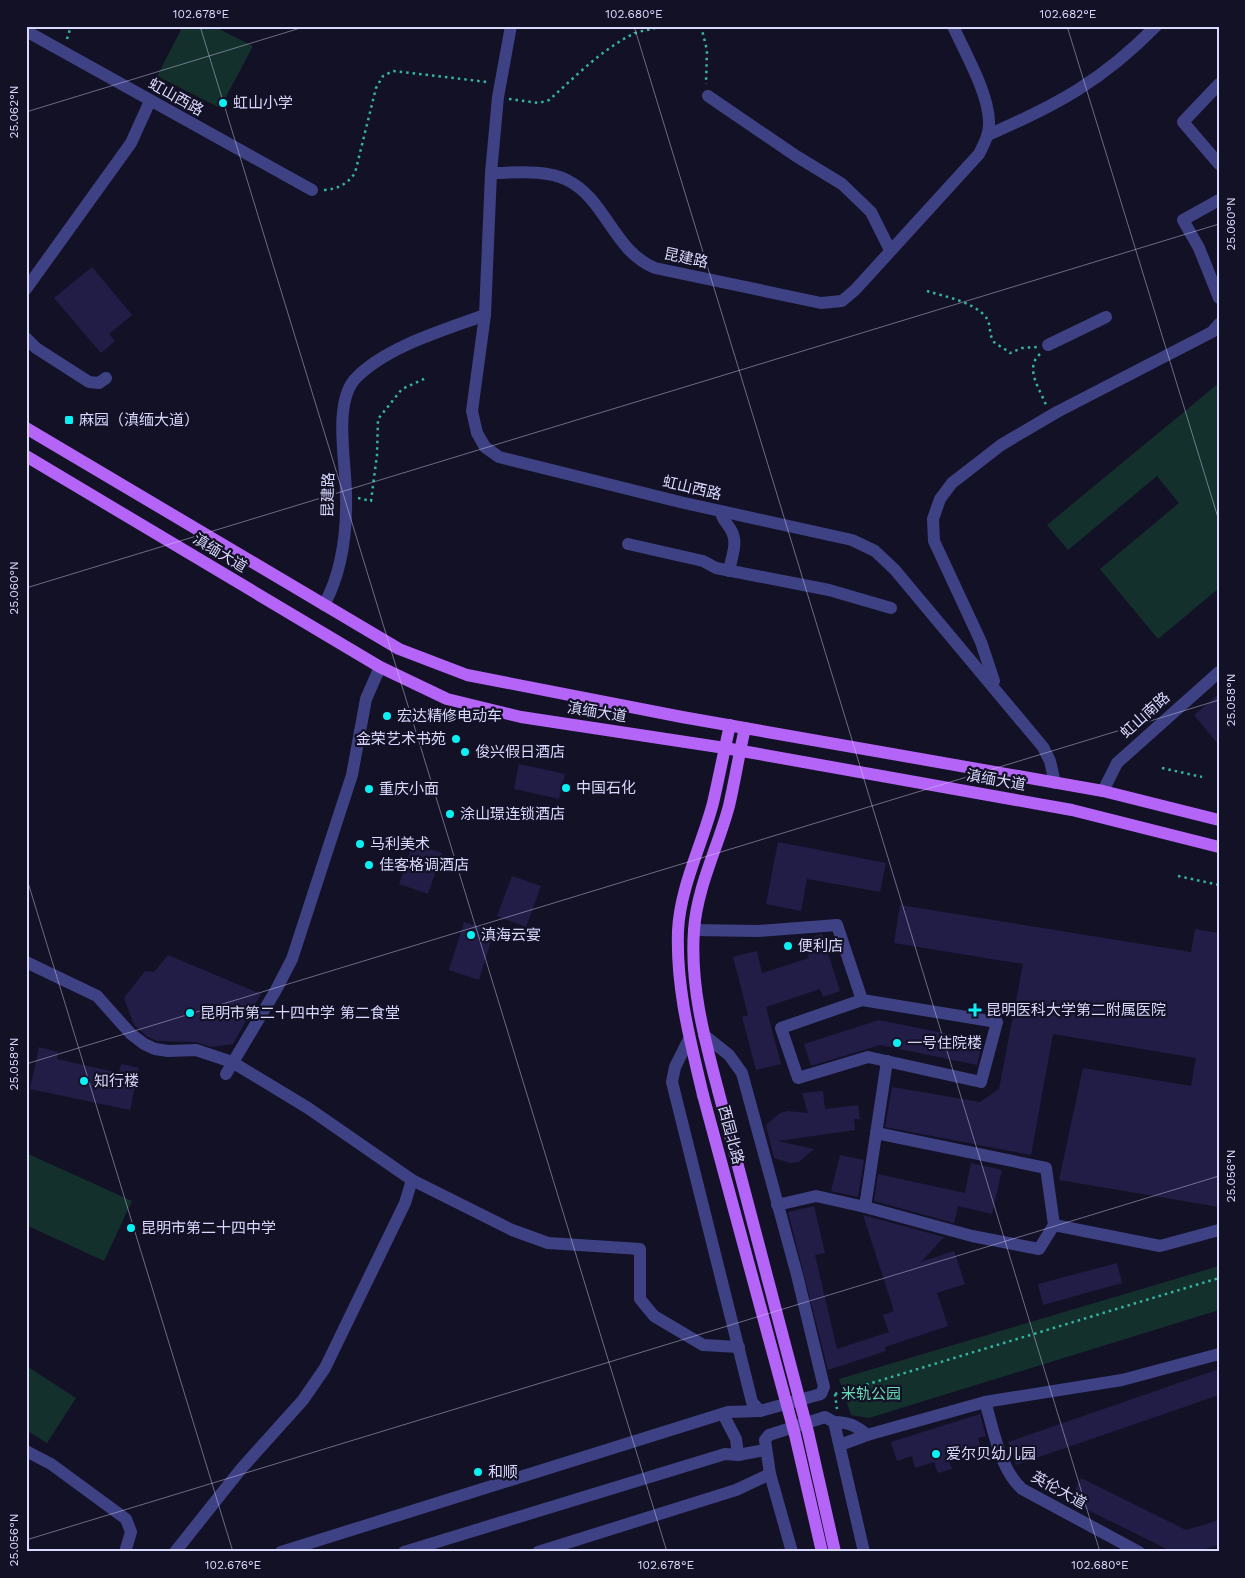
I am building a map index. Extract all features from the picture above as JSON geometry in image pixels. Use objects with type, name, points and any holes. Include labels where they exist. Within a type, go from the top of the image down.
[{"type":"main road","name":"滇缅大道","points":[[26,428],[399,649],[467,675],[745,728],[1103,790],[1219,820]]},
{"type":"main road","name":"滇缅大道","points":[[26,456],[380,667],[446,699],[521,717],[724,748],[1072,810],[1219,847]]},
{"type":"main road","name":"西园北路","points":[[730,725],[713,803],[681,906],[678,930],[678,980],[689,1039],[703,1095],[795,1435],[822,1552]]},
{"type":"main road","name":"西园北路","points":[[745,728],[729,806],[697,908],[694,930],[694,979],[704,1035],[808,1432],[835,1552]]},
{"type":"street","name":"虹山西路","points":[[511,26],[498,97],[490,172],[484,315],[472,411],[477,433],[485,447],[499,457],[721,512],[852,540],[875,551],[895,570],[1043,746],[1050,761],[1055,783]]},
{"type":"street","points":[[953,26],[984,98],[989,120],[988,135],[1040,112],[1083,88],[1129,53],[1156,26]]},
{"type":"street","name":"虹山西路","points":[[26,31],[312,190]]},
{"type":"street","points":[[1219,84],[1183,122],[1219,164]]},
{"type":"street","points":[[708,96],[788,151],[842,184],[872,212],[890,250]]},
{"type":"street","points":[[26,289],[131,143],[150,101]]},
{"type":"street","name":"昆建路","points":[[490,172],[542,174],[566,179],[585,191],[626,248],[640,262],[655,268],[821,303],[842,301],[876,269],[890,250],[979,154],[988,135]]},
{"type":"street","points":[[1219,200],[1183,220],[1200,248],[1219,298]]},
{"type":"street","name":"昆建路","points":[[324,605],[336,583],[341,559],[346,496],[343,424],[345,400],[354,380],[368,367],[391,353],[484,315]]},
{"type":"street","points":[[1048,346],[1106,316]]},
{"type":"street","points":[[996,688],[981,642],[934,541],[933,519],[940,499],[952,483],[1001,445],[1052,415],[1212,332],[1219,324]]},
{"type":"street","points":[[26,338],[36,348],[89,382],[99,383],[106,378]]},
{"type":"street","points":[[721,512],[723,522],[732,530],[735,541],[729,571]]},
{"type":"street","points":[[628,544],[703,561],[716,568],[729,571],[829,590],[890,608]]},
{"type":"street","points":[[226,1074],[276,990],[292,959],[352,775],[366,699],[380,667]]},
{"type":"street","name":"虹山南路","points":[[1103,790],[1117,763],[1219,672]]},
{"type":"street","points":[[694,930],[758,931],[837,925],[862,1000]]},
{"type":"street","points":[[26,962],[97,996],[131,1034],[155,1049],[196,1050],[232,1062],[308,1108],[412,1180],[512,1230],[548,1242],[640,1249],[640,1299],[654,1316],[703,1344],[738,1347]]},
{"type":"street","points":[[862,1000],[997,1022],[981,1082],[868,1057],[798,1078],[781,1028],[862,1000]]},
{"type":"street","points":[[280,1552],[723,1414],[760,1410],[829,1392],[742,1073],[729,1055],[704,1035]]},
{"type":"street","points":[[689,1039],[675,1067],[672,1082],[752,1402],[760,1410]]},
{"type":"street","points":[[865,1207],[887,1061]]},
{"type":"street","points":[[778,1205],[816,1196],[865,1207],[972,1236],[1039,1249],[1054,1225],[1046,1168],[876,1133]]},
{"type":"street","points":[[176,1552],[242,1469],[303,1400],[326,1368],[405,1203],[412,1180]]},
{"type":"street","points":[[1054,1225],[1160,1246],[1219,1230]]},
{"type":"street","points":[[840,1445],[867,1435],[985,1402],[1122,1380],[1219,1354]]},
{"type":"street","name":"英伦大道","points":[[985,1402],[1006,1467],[1013,1481],[1022,1489],[1139,1552]]},
{"type":"street","points":[[723,1414],[736,1439],[738,1455]]},
{"type":"street","points":[[792,1552],[770,1474],[765,1440],[769,1435],[826,1417],[834,1422],[845,1422],[858,1427],[867,1435]]},
{"type":"street","points":[[834,1422],[864,1552]]},
{"type":"street","points":[[404,1552],[725,1454],[745,1455],[765,1450]]},
{"type":"street","points":[[26,1451],[51,1464],[126,1519],[131,1532],[125,1552]]},
{"type":"street","points":[[538,1552],[736,1490],[770,1474]]},
{"type":"path","points":[[634,26],[634,33]]},
{"type":"path","points":[[498,97],[539,103],[549,100],[601,54],[634,33],[651,30],[659,26]]},
{"type":"path","points":[[701,26],[707,50],[706,87],[708,96]]},
{"type":"path","points":[[312,190],[337,188],[349,181],[355,173],[376,88],[384,76],[393,72],[487,82],[490,87]]},
{"type":"path","points":[[927,291],[960,300],[984,315],[989,322],[990,334],[995,344],[1010,353],[1022,348],[1048,346]]},
{"type":"path","points":[[1048,346],[1036,356],[1032,366],[1034,380],[1052,415]]},
{"type":"path","points":[[346,496],[371,500],[377,455],[378,419],[402,389],[426,378]]},
{"type":"path","points":[[1162,768],[1202,777]]},
{"type":"path","points":[[1178,876],[1219,885]]},
{"type":"path","points":[[834,1422],[838,1405],[829,1392],[1219,1278]]},
{"type":"green space","points":[[183,26],[213,26],[253,46],[220,108],[157,76]]},
{"type":"green space","points":[[1219,383],[1219,588],[1158,639],[1100,569],[1179,503],[1157,476],[1068,550],[1047,525]]},
{"type":"green space","points":[[26,1153],[132,1201],[104,1261],[26,1225]]},
{"type":"green space","name":"米轨公园","points":[[1219,1266],[1219,1310],[869,1418],[851,1415],[839,1379]]},
{"type":"green space","points":[[28,1367],[76,1398],[47,1443],[26,1430]]},
{"type":"building","points":[[92,267],[132,315],[109,334],[115,341],[101,353],[54,298]]},
{"type":"building","points":[[1219,694],[1219,745],[1194,715]]},
{"type":"building","points":[[519,764],[565,774],[559,799],[514,789]]},
{"type":"building","points":[[778,842],[886,863],[880,892],[807,879],[801,911],[766,904]]},
{"type":"building","points":[[413,843],[442,853],[428,894],[399,884]]},
{"type":"building","points":[[512,876],[541,886],[526,927],[497,916]]},
{"type":"building","points":[[900,905],[1191,952],[1195,929],[1219,933],[1219,1207],[1059,1180],[1083,1068],[1191,1086],[1196,1058],[1053,1034],[1031,1155],[885,1127],[892,1087],[980,1102],[999,1089],[1023,964],[894,943]]},
{"type":"building","points":[[464,922],[494,931],[479,980],[449,970]]},
{"type":"building","points":[[822,934],[840,991],[823,997],[820,989],[766,1007],[781,1064],[756,1070],[742,1017],[748,1015],[733,957],[757,951],[762,973],[809,958],[803,940]]},
{"type":"building","name":"昆明市第二十四中学 第二食堂","points":[[168,955],[261,994],[233,1044],[212,1047],[196,1042],[157,1041],[148,1037],[134,1025],[124,998],[145,971],[154,972]]},
{"type":"building","name":"一号住院楼","points":[[879,1020],[983,1041],[977,1065],[880,1045],[811,1066],[804,1044]]},
{"type":"building","name":"知行楼","points":[[39,1047],[58,1052],[57,1059],[119,1073],[121,1064],[139,1068],[130,1110],[30,1089]]},
{"type":"building","points":[[823,1091],[825,1109],[858,1105],[860,1119],[854,1119],[855,1130],[778,1141],[814,1149],[799,1162],[790,1163],[774,1158],[766,1125],[780,1113],[788,1111],[808,1113],[802,1093]]},
{"type":"building","points":[[840,1155],[864,1160],[858,1197],[831,1191]]},
{"type":"building","points":[[971,1163],[1002,1170],[992,1214],[958,1206],[954,1223],[874,1201],[878,1174],[965,1193]]},
{"type":"building","points":[[814,1206],[825,1253],[815,1255],[837,1349],[889,1332],[883,1315],[894,1311],[863,1215],[944,1237],[921,1262],[954,1251],[965,1284],[937,1293],[948,1326],[885,1347],[886,1351],[828,1370],[788,1212]]},
{"type":"building","points":[[1117,1263],[1122,1283],[1043,1305],[1038,1284]]},
{"type":"building","points":[[1219,1369],[1219,1395],[1016,1465],[1008,1442]]},
{"type":"building","points":[[980,1414],[986,1436],[978,1438],[981,1447],[948,1458],[952,1469],[938,1473],[934,1462],[915,1468],[912,1456],[897,1461],[891,1442]]},
{"type":"building","points":[[1081,1478],[1186,1530],[1219,1520],[1219,1545],[1195,1552],[1173,1552],[1070,1501]]},
{"type":"place","name":"虹山小学","points":[[223,103]]},
{"type":"place","name":"麻园（滇缅大道）","points":[[69,420]]},
{"type":"place","name":"宏达精修电动车","points":[[387,716]]},
{"type":"place","name":"金荣艺术书苑","points":[[456,739]]},
{"type":"place","name":"俊兴假日酒店","points":[[465,752]]},
{"type":"place","name":"中国石化","points":[[566,788]]},
{"type":"place","name":"重庆小面","points":[[369,789]]},
{"type":"place","name":"涂山璟连锁酒店","points":[[450,814]]},
{"type":"place","name":"马利美术","points":[[360,844]]},
{"type":"place","name":"佳客格调酒店","points":[[369,865]]},
{"type":"place","name":"滇海云宴","points":[[471,935]]},
{"type":"place","name":"便利店","points":[[788,946]]},
{"type":"place","name":"昆明医科大学第二附属医院","points":[[975,1010]]},
{"type":"place","name":"昆明市第二十四中学 第二食堂","points":[[190,1013]]},
{"type":"place","name":"一号住院楼","points":[[897,1043]]},
{"type":"place","name":"知行楼","points":[[84,1081]]},
{"type":"place","name":"昆明市第二十四中学","points":[[131,1228]]},
{"type":"place","name":"爱尔贝幼儿园","points":[[936,1454]]},
{"type":"place","name":"和顺","points":[[478,1472]]}]
